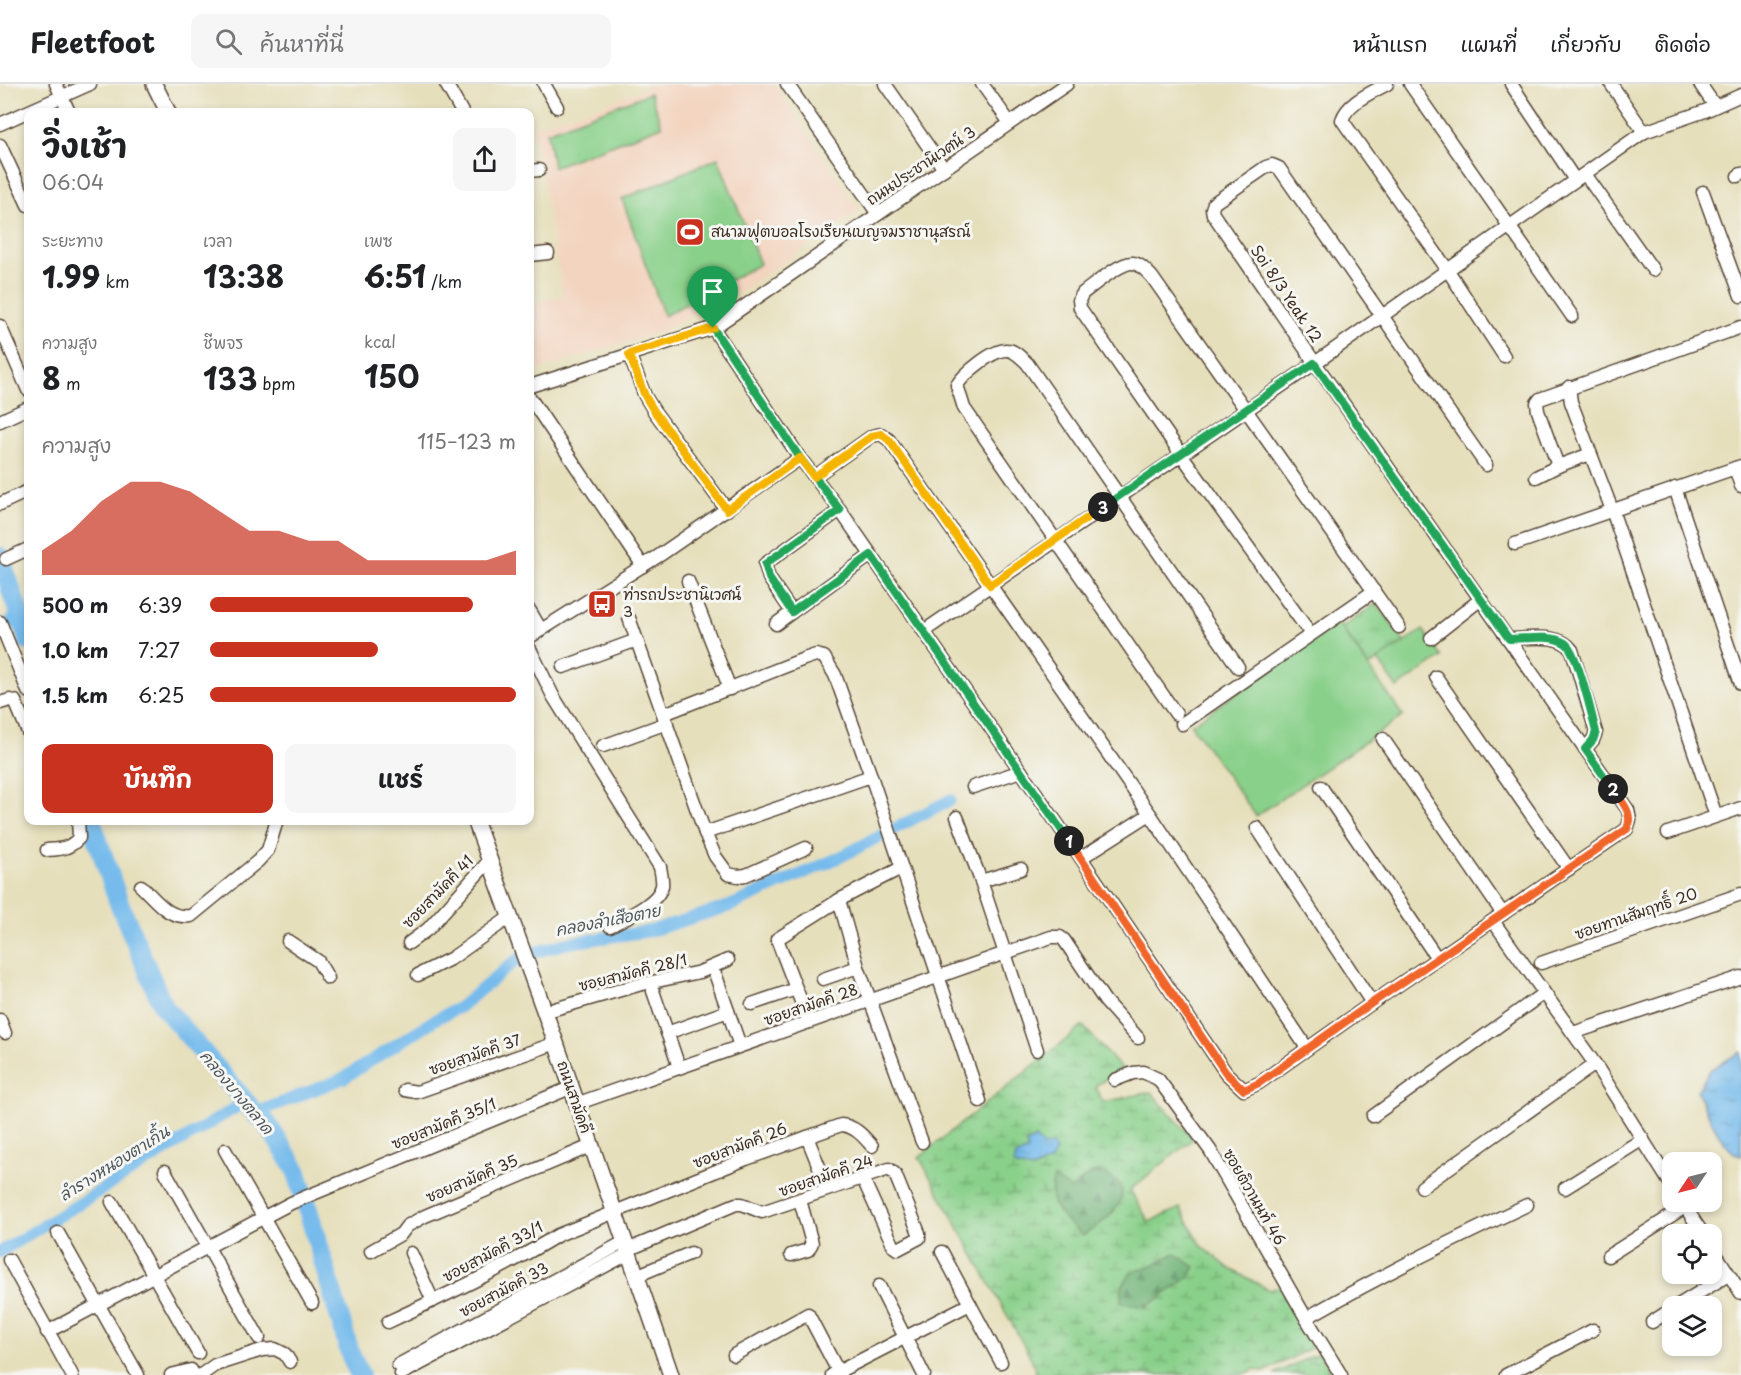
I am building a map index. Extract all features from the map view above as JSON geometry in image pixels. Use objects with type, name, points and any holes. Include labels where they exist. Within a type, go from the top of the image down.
[{"type":"main road","points":[[154,84],[166,108]]},
{"type":"main road","name":"ถนนสามัคคี","points":[[477,825],[556,1043],[671,1375]]},
{"type":"street","points":[[56,84],[67,108]]},
{"type":"street","points":[[38,108],[90,84]]},
{"type":"street","points":[[446,84],[460,108]]},
{"type":"street","points":[[544,84],[557,107]]},
{"type":"street","points":[[787,84],[878,214]]},
{"type":"street","points":[[885,84],[944,169]]},
{"type":"street","points":[[982,84],[1010,123]]},
{"type":"street","name":"ถนนประชานิเวศน์ 3","points":[[534,385],[713,328],[1067,84]]},
{"type":"street","points":[[1386,84],[1350,106],[1342,120],[1447,269],[1504,356]]},
{"type":"street","points":[[1410,84],[1572,316]]},
{"type":"street","points":[[1511,84],[1653,270]]},
{"type":"street","points":[[1611,84],[1644,132]]},
{"type":"street","points":[[1700,84],[1715,106]]},
{"type":"street","points":[[924,631],[1314,363],[1644,132],[1741,95]]},
{"type":"street","points":[[0,124],[24,114]]},
{"type":"street","points":[[0,145],[24,196]]},
{"type":"street","name":"Soi 8/3 Yeak 12","points":[[1381,315],[1278,168],[1272,165],[1266,167],[1214,203],[1213,214],[1314,363],[1628,810],[1630,820],[1627,829],[1569,869]]},
{"type":"street","points":[[1703,192],[1741,296]]},
{"type":"street","points":[[534,255],[548,253]]},
{"type":"street","points":[[1305,626],[1181,454],[1080,308],[1079,300],[1083,293],[1124,264],[1133,263],[1141,266],[1152,277],[1399,627]]},
{"type":"street","points":[[1381,315],[1486,465]]},
{"type":"street","points":[[0,326],[24,381]]},
{"type":"street","points":[[1558,466],[1537,403],[1544,396],[1741,327]]},
{"type":"street","points":[[713,328],[800,458],[840,510],[1081,858],[1226,1073],[1244,1090],[1259,1083],[1569,869],[1436,677]]},
{"type":"street","points":[[1238,667],[1027,363],[1016,353],[1008,350],[996,351],[962,378],[957,385],[964,408],[1179,719],[1374,591]]},
{"type":"street","points":[[629,354],[645,396],[654,411],[727,510]]},
{"type":"street","points":[[1569,387],[1571,402],[1612,510],[1716,816]]},
{"type":"street","points":[[534,404],[643,566]]},
{"type":"street","points":[[0,421],[24,410]]},
{"type":"street","points":[[814,477],[872,436],[881,434],[889,440],[1150,814],[1307,1048]]},
{"type":"street","points":[[1536,477],[1590,454]]},
{"type":"street","points":[[534,634],[643,566],[800,458]]},
{"type":"street","points":[[1515,544],[1738,467],[1741,486]]},
{"type":"street","points":[[1675,488],[1741,684]]},
{"type":"street","points":[[0,504],[24,493]]},
{"type":"street","points":[[792,612],[769,578],[765,564],[840,510]]},
{"type":"street","points":[[776,624],[871,555]]},
{"type":"street","points":[[688,581],[730,689]]},
{"type":"street","points":[[1431,638],[1481,599]]},
{"type":"street","points":[[534,618],[541,630]]},
{"type":"street","points":[[629,618],[705,833],[715,856],[728,874],[738,876],[806,848]]},
{"type":"street","points":[[0,622],[24,681]]},
{"type":"street","points":[[1509,639],[1554,639],[1565,642],[1572,650],[1596,732],[1593,740],[1585,749]]},
{"type":"street","points":[[563,667],[637,640]]},
{"type":"street","points":[[603,746],[730,689],[804,659],[816,655],[824,657],[835,675],[871,776],[980,1101]]},
{"type":"street","points":[[534,657],[553,696],[660,867],[663,884],[659,894],[647,905],[610,926]]},
{"type":"street","points":[[0,703],[15,701],[24,722]]},
{"type":"street","points":[[1383,739],[1498,917],[1544,993],[1595,1064],[1662,1170]]},
{"type":"street","points":[[973,787],[1021,771]]},
{"type":"street","points":[[705,833],[871,776]]},
{"type":"street","points":[[1321,788],[1437,958]]},
{"type":"street","points":[[1668,833],[1741,808]]},
{"type":"street","points":[[1081,858],[1150,814]]},
{"type":"street","points":[[957,817],[981,881],[1037,1050]]},
{"type":"street","points":[[47,850],[68,848],[74,844],[79,838],[78,825]]},
{"type":"street","points":[[141,886],[172,915],[180,918],[191,916],[258,861],[268,850],[275,825]]},
{"type":"street","points":[[1257,828],[1372,1003]]},
{"type":"street","name":"ซอยสามัคคี 41","points":[[409,943],[428,929],[489,861]]},
{"type":"street","points":[[809,1022],[777,939],[839,900],[901,868]]},
{"type":"street","points":[[981,881],[1021,869]]},
{"type":"street","name":"ซอยทานสัมฤทธิ์ 20","points":[[1541,963],[1741,894]]},
{"type":"street","points":[[839,900],[858,967],[922,1142]]},
{"type":"street","points":[[418,975],[452,958],[510,917]]},
{"type":"street","name":"ซอยสามัคคี 28","points":[[576,1104],[938,976],[1057,937],[1066,942],[1105,1001],[1138,1038]]},
{"type":"street","points":[[288,941],[318,962],[328,978]]},
{"type":"street","name":"ซอยสามัคคี 28/1","points":[[544,1012],[638,985],[700,972],[728,960]]},
{"type":"street","points":[[823,979],[858,967]]},
{"type":"street","points":[[716,976],[740,1046]]},
{"type":"street","points":[[1573,1033],[1741,977]]},
{"type":"street","points":[[752,1004],[796,989]]},
{"type":"street","points":[[653,991],[678,1067]]},
{"type":"street","points":[[1373,1116],[1544,993]]},
{"type":"street","points":[[667,1033],[728,1011]]},
{"type":"street","points":[[0,1020],[5,1033]]},
{"type":"street","name":"ซอยสามัคคี 37","points":[[405,1090],[417,1092],[556,1043]]},
{"type":"street","points":[[1422,1187],[1595,1064]]},
{"type":"street","name":"ซอยติวานนท์ 46","points":[[1115,1080],[1143,1072],[1158,1079],[1210,1150],[1341,1375]]},
{"type":"street","name":"ซอยสามัคคี 35/1","points":[[48,1332],[291,1203],[570,1088]]},
{"type":"street","name":"ซอยสามัคคี 26","points":[[615,1213],[746,1159],[846,1125],[858,1131],[872,1146]]},
{"type":"street","points":[[807,1137],[820,1169]]},
{"type":"street","points":[[1564,1188],[1643,1139]]},
{"type":"street","name":"ซอยสามัคคี 35","points":[[371,1251],[401,1234],[407,1226],[424,1216],[591,1146]]},
{"type":"street","points":[[225,1150],[312,1303]]},
{"type":"street","name":"ซอยสามัคคี 24","points":[[399,1369],[626,1249],[736,1204],[762,1212],[889,1170],[892,1171],[919,1233],[919,1238],[898,1249],[894,1247],[863,1179]]},
{"type":"street","points":[[165,1171],[259,1338]]},
{"type":"street","points":[[791,1255],[808,1250],[812,1243],[800,1200]]},
{"type":"street","points":[[112,1202],[198,1353]]},
{"type":"street","points":[[1306,1318],[1454,1239],[1527,1205]]},
{"type":"street","points":[[1608,1256],[1672,1212]]},
{"type":"street","name":"ซอยสามัคคี 33/1","points":[[388,1322],[536,1249],[558,1235],[615,1213]]},
{"type":"street","points":[[58,1233],[138,1375]]},
{"type":"street","points":[[411,1252],[433,1301]]},
{"type":"street","points":[[942,1252],[1001,1362]]},
{"type":"street","points":[[636,1276],[691,1253]]},
{"type":"street","points":[[9,1260],[72,1375]]},
{"type":"street","points":[[1722,1265],[1741,1293]]},
{"type":"street","points":[[1693,1296],[1728,1275]]},
{"type":"street","points":[[879,1286],[924,1375]]},
{"type":"street","points":[[734,1355],[808,1314],[837,1374],[970,1304]]},
{"type":"street","points":[[1652,1322],[1662,1316]]},
{"type":"street","points":[[1506,1375],[1593,1330]]},
{"type":"street","points":[[201,1375],[215,1365],[262,1350],[275,1349],[285,1354],[290,1362]]},
{"type":"street","points":[[171,1375],[191,1370],[194,1375]]},
{"type":"shaded area","points":[[653,84],[774,84],[859,211],[743,289],[662,331],[534,371],[534,303],[563,296],[534,126],[603,105]]},
{"type":"green space","points":[[650,93],[662,126],[553,167],[547,132]]},
{"type":"green space","name":"สนามฟุตบอลโรงเรียนเบญจมราชานุสรณ์","points":[[718,158],[760,264],[664,316],[622,199]]},
{"type":"green space","points":[[1377,603],[1404,642],[1369,667],[1342,628]]},
{"type":"green space","points":[[1338,623],[1403,716],[1256,816],[1191,725]]},
{"type":"green space","points":[[1423,630],[1442,657],[1397,688],[1378,660]]},
{"type":"green space","points":[[1083,1026],[1122,1069],[1095,1086],[1103,1102],[1151,1092],[1193,1139],[1130,1190],[1149,1222],[1180,1208],[1202,1246],[1230,1269],[1270,1290],[1279,1286],[1317,1345],[1264,1372],[1255,1369],[1242,1375],[1037,1375],[1032,1360],[919,1157]],"holes":[[[1098,1171],[1115,1180],[1121,1187],[1122,1196],[1113,1212],[1083,1236],[1069,1224],[1054,1204],[1052,1196],[1054,1178],[1071,1189],[1087,1176]],[[1175,1253],[1195,1267],[1188,1278],[1147,1307],[1121,1303],[1122,1286],[1132,1271],[1145,1269]]]},
{"type":"green space","points":[[1098,1171],[1115,1180],[1121,1187],[1122,1196],[1113,1212],[1083,1236],[1069,1224],[1054,1203],[1052,1187],[1054,1177],[1080,1183],[1087,1174]]},
{"type":"green space","points":[[1175,1253],[1195,1267],[1188,1278],[1147,1307],[1121,1304],[1122,1286],[1132,1271],[1145,1269]]},
{"type":"green space","points":[[1319,1353],[1333,1375],[1274,1374]]},
{"type":"water","points":[[1741,1052],[1741,1156],[1734,1153],[1721,1138],[1697,1091],[1711,1069]]},
{"type":"water","points":[[1035,1138],[1043,1146],[1052,1145],[1056,1150],[1051,1161],[1032,1170],[1014,1165],[1016,1156],[1028,1150],[1026,1144]]},
{"type":"waterway","name":"คลองบางตลาด","points":[[0,557],[24,628]]},
{"type":"waterway","points":[[10,622],[21,618]]},
{"type":"waterway","name":"คลองลำเสือตาย","points":[[255,1113],[344,1078],[436,1019],[460,1007],[514,962],[535,952],[568,943],[650,931],[730,906],[838,858],[950,800]]},
{"type":"waterway","name":"คลองบางตลาด","points":[[93,825],[119,903],[163,1006],[255,1113],[265,1121],[296,1169],[351,1356],[360,1375]]},
{"type":"waterway","name":"ลำรางหนองตาเกิ้น","points":[[0,1252],[245,1102]]},
{"type":"place","name":"สนามฟุตบอลโรงเรียนเบญจมราชานุสรณ์","points":[[690,232]]},
{"type":"place","name":"ท่ารถประชานิเวศน์ 3","points":[[602,604]]},
{"type":"route","points":[[713,328],[629,354],[645,396],[654,411],[727,510],[800,458],[814,477],[872,436],[881,434],[889,440],[990,585],[1314,363],[1509,639],[1554,639],[1565,642],[1572,650],[1596,732],[1593,740],[1585,749],[1628,810],[1630,820],[1627,829],[1259,1083],[1244,1090],[1226,1073],[1081,858],[871,555],[792,612],[766,573],[765,564],[840,510],[814,477],[800,458],[713,328]]}]
